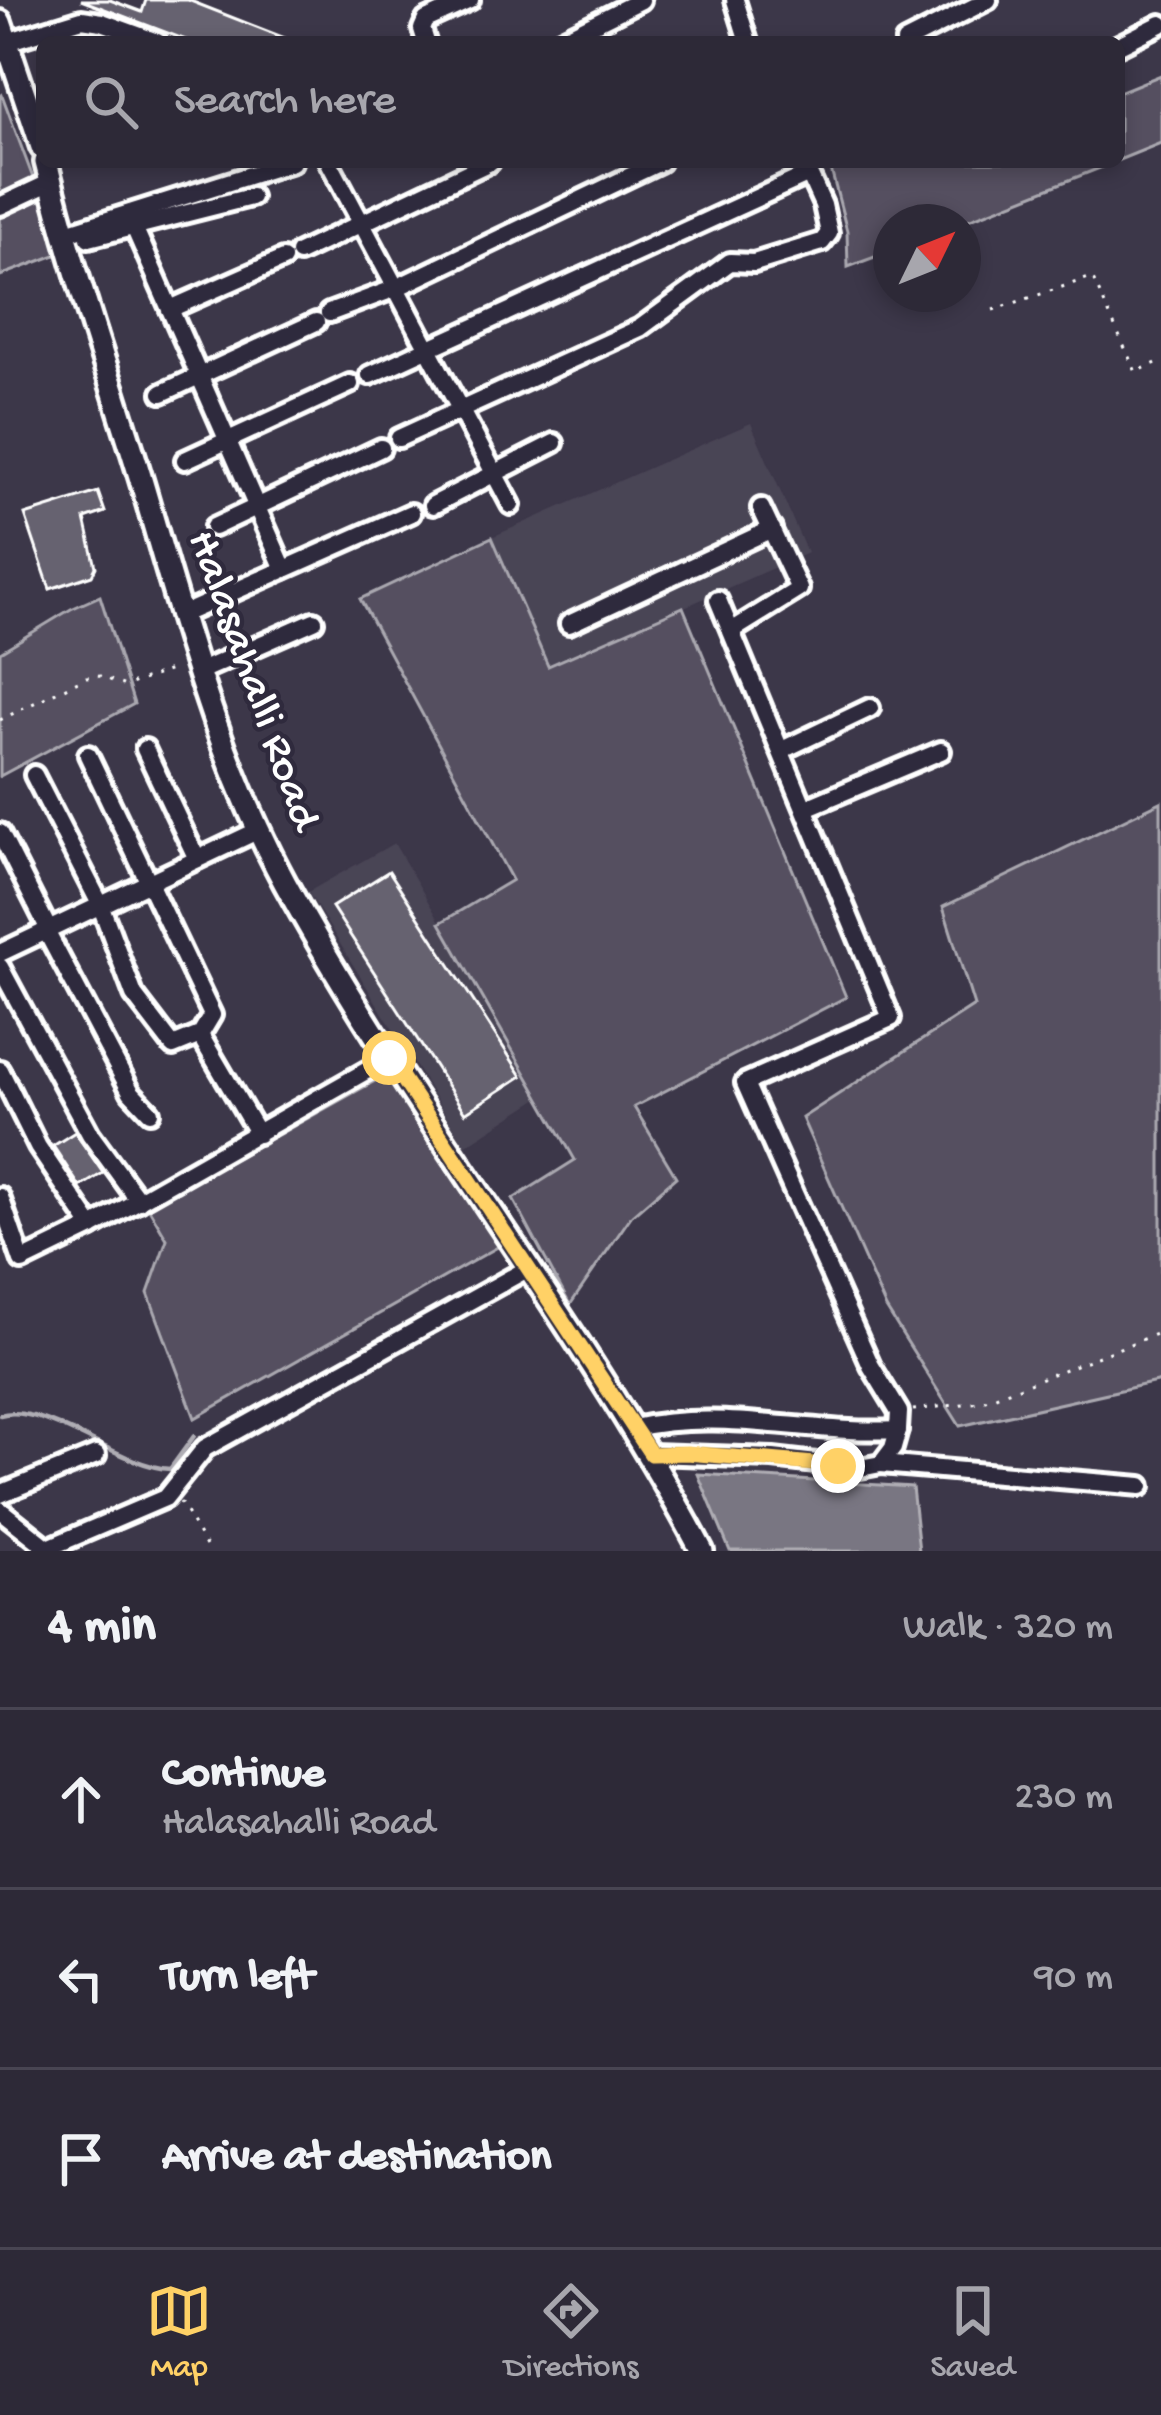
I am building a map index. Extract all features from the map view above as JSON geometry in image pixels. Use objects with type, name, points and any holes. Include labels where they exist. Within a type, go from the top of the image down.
[{"type":"main road","points":[[3,32],[36,129]]},
{"type":"main road","name":"Halasahalli Road","points":[[48,172],[78,236],[181,615],[242,795],[284,881],[389,1058],[651,1454],[702,1551]]},
{"type":"street","points":[[424,36],[426,20],[470,0]]},
{"type":"street","points":[[569,36],[640,0]]},
{"type":"street","points":[[735,0],[744,36]]},
{"type":"street","points":[[917,36],[988,0]]},
{"type":"street","points":[[3,32],[82,19],[137,36]]},
{"type":"street","points":[[1125,42],[1161,24]]},
{"type":"street","points":[[78,236],[275,168]]},
{"type":"street","points":[[332,168],[511,506]]},
{"type":"street","points":[[170,309],[478,168]]},
{"type":"street","points":[[162,393],[396,288],[641,168]]},
{"type":"street","points":[[0,206],[48,172]]},
{"type":"street","points":[[370,375],[809,174],[829,233],[822,242],[754,263],[730,262],[640,328],[399,438]]},
{"type":"street","points":[[78,236],[251,197]]},
{"type":"street","points":[[134,227],[284,569]]},
{"type":"street","points":[[185,460],[350,384]]},
{"type":"street","points":[[433,506],[554,443]]},
{"type":"street","points":[[214,527],[381,448]]},
{"type":"street","points":[[733,630],[799,590],[761,508]]},
{"type":"street","points":[[181,615],[411,513]]},
{"type":"street","points":[[569,624],[772,529]]},
{"type":"street","points":[[718,600],[891,1018],[745,1083],[898,1421],[893,1448],[880,1464]]},
{"type":"street","points":[[196,666],[314,621]]},
{"type":"street","points":[[782,750],[870,708]]},
{"type":"street","points":[[145,748],[197,859]]},
{"type":"street","points":[[806,808],[941,751]]},
{"type":"street","points":[[34,775],[100,904],[134,995],[173,1046],[200,1035],[212,1015],[88,755]]},
{"type":"street","points":[[0,953],[259,830]]},
{"type":"street","points":[[0,833],[131,1092],[150,1112]]},
{"type":"street","points":[[0,967],[90,1134],[139,1201]]},
{"type":"street","points":[[200,1035],[258,1135]]},
{"type":"street","points":[[0,1196],[22,1261],[92,1227],[389,1058]]},
{"type":"street","points":[[0,1070],[38,1147],[92,1227]]},
{"type":"street","points":[[0,1510],[45,1550],[154,1504],[173,1490],[205,1448],[526,1269]]},
{"type":"street","points":[[634,1428],[663,1421],[715,1419],[850,1432],[898,1421]]},
{"type":"street","points":[[651,1454],[860,1468],[880,1464],[1141,1486]]},
{"type":"street","points":[[0,1494],[96,1455]]},
{"type":"path","points":[[993,310],[1092,278],[1136,372],[1161,361]]},
{"type":"path","points":[[0,720],[86,676],[125,686],[196,666]]},
{"type":"path","points":[[898,1421],[980,1402],[1161,1332]]},
{"type":"path","points":[[173,1490],[208,1551]]},
{"type":"shaded area","points":[[1161,75],[1161,143],[1125,158],[1125,90]]},
{"type":"shaded area","points":[[0,97],[61,253],[0,276]]},
{"type":"shaded area","points":[[831,168],[1100,168],[981,215],[981,204],[873,204],[873,258],[848,267],[847,231]]},
{"type":"shaded area","points":[[751,423],[807,553],[548,667],[492,537]]},
{"type":"shaded area","points":[[492,537],[548,666],[683,607],[846,997],[634,1107],[676,1177],[632,1215],[570,1305],[513,1199],[575,1160],[440,923],[512,880],[360,599]]},
{"type":"shaded area","points":[[100,596],[134,704],[0,776],[0,652]]},
{"type":"shaded area","points":[[1161,802],[1161,1381],[960,1426],[886,1308],[802,1118],[974,1006],[943,907]]},
{"type":"shaded area","points":[[394,843],[542,1096],[465,1146],[308,892]]},
{"type":"shaded area","points":[[393,1071],[503,1244],[195,1418],[148,1293],[167,1239],[148,1207]]},
{"type":"shaded area","points":[[698,1474],[912,1487],[919,1551],[730,1551]]},
{"type":"building","points":[[81,0],[110,0],[142,12],[146,0],[188,0],[280,36],[175,36]]},
{"type":"building","points":[[98,492],[105,512],[85,519],[96,567],[92,575],[50,589],[25,515]]},
{"type":"building","points":[[389,871],[522,1076],[465,1113],[332,907]]},
{"type":"building","points":[[75,1132],[103,1173],[80,1187],[53,1146]]},
{"type":"waterway","points":[[0,1415],[39,1418],[129,1458],[170,1469],[194,1436]]},
{"type":"route","points":[[389,1058],[651,1454],[838,1466]]}]
